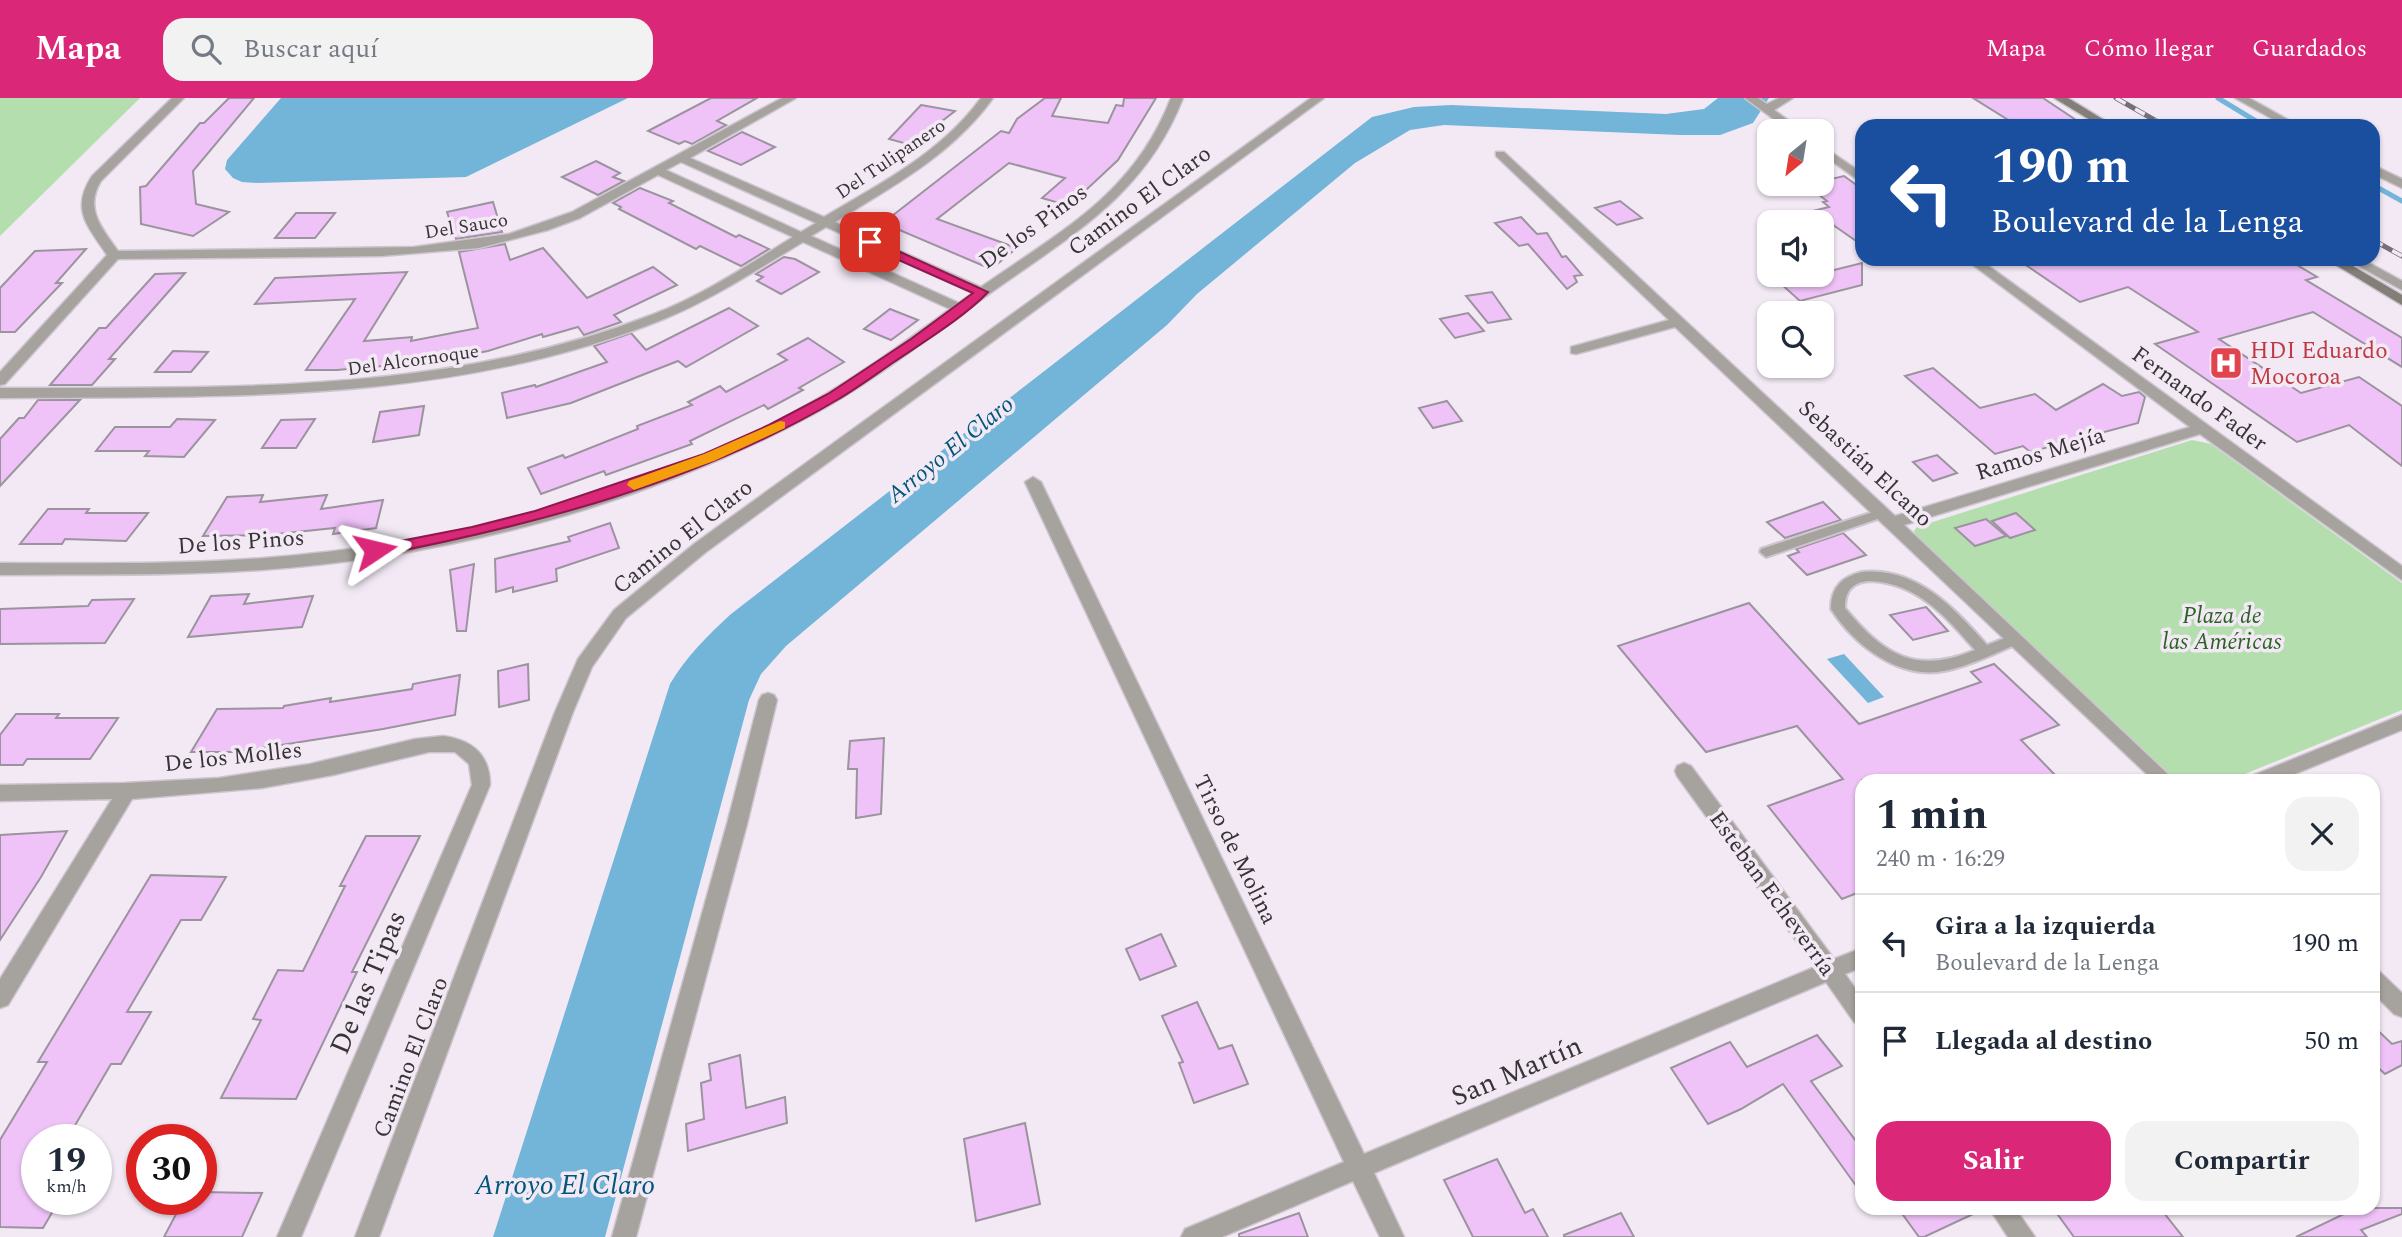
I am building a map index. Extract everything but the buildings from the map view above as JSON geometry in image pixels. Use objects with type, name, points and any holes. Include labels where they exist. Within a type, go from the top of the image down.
[{"type":"main road","points":[[2060,98],[2096,119]]},
{"type":"main road","points":[[2344,266],[2402,301]]},
{"type":"street","points":[[0,381],[114,255],[87,214],[85,195],[96,179],[178,98]]},
{"type":"street","name":"Del Sauco","points":[[114,255],[407,253],[458,248],[506,239],[576,215],[790,98]]},
{"type":"street","name":"Del Tulipanero","points":[[803,236],[939,149],[966,126],[987,98]]},
{"type":"street","name":"De los Pinos","points":[[0,569],[170,568],[297,561],[427,541],[536,515],[674,471],[773,429],[832,397],[916,342],[959,308],[1073,228],[1125,184],[1160,136],[1177,98]]},
{"type":"street","name":"Camino El Claro","points":[[367,1237],[564,712],[584,664],[620,614],[700,548],[1318,98]]},
{"type":"street","points":[[1751,98],[1781,119]]},
{"type":"street","points":[[1767,109],[1787,98]]},
{"type":"street","points":[[2241,98],[2280,119]]},
{"type":"street","name":"Sebastián Elcano","points":[[1500,154],[2159,774]]},
{"type":"street","points":[[681,158],[982,292]]},
{"type":"street","points":[[1834,158],[1855,174]]},
{"type":"street","points":[[659,171],[959,308]]},
{"type":"street","points":[[2380,173],[2402,184]]},
{"type":"street","name":"Del Alcornoque","points":[[0,393],[359,387],[494,367],[582,345],[660,316],[721,285],[803,236]]},
{"type":"street","name":"Fernando Fader","points":[[1981,266],[2402,574]]},
{"type":"street","points":[[2365,266],[2402,286]]},
{"type":"street","points":[[1576,350],[1678,322]]},
{"type":"street","name":"Ramos Mejía","points":[[1887,518],[2202,428]]},
{"type":"street","name":"Tirso de Molina","points":[[1033,482],[1392,1237]]},
{"type":"street","points":[[624,1237],[737,824],[768,700]]},
{"type":"street","points":[[2276,774],[2402,722]]},
{"type":"street","name":"De los Molles","points":[[0,793],[127,791],[247,782],[294,775],[436,744],[454,745],[468,750]]},
{"type":"street","name":"De las Tipas","points":[[289,1237],[481,785],[478,760],[468,750]]},
{"type":"street","name":"Esteban Echeverría","points":[[1684,771],[1855,1005]]},
{"type":"street","points":[[0,998],[127,791]]},
{"type":"street","name":"San Martín","points":[[1193,1237],[1855,960]]},
{"type":"street","points":[[2380,986],[2402,1007]]},
{"type":"street","points":[[2006,1215],[2023,1237]]},
{"type":"lane","points":[[1766,552],[1887,518]]},
{"type":"lane","points":[[1984,651],[1942,604],[1924,590],[1875,576],[1858,577],[1845,583],[1838,595],[1838,609],[1870,644],[1893,658],[1919,668],[1940,667],[1984,651],[2015,639]]},
{"type":"green space","points":[[0,98],[140,98],[0,236]]},
{"type":"green space","name":"Plaza de las Américas","points":[[2192,440],[2211,444],[2402,583],[2402,710],[2245,774],[2170,774],[1916,536],[1914,531],[1917,527]]},
{"type":"water","points":[[281,98],[628,98],[466,177],[258,183],[242,182],[233,178],[225,169],[227,160]]},
{"type":"water","name":"Arroyo El Claro","points":[[1718,98],[1769,98],[1753,123],[1720,135],[1444,125],[1410,130],[1355,163],[1197,294],[1167,325],[786,646],[761,674],[749,700],[605,1237],[493,1237],[670,684],[690,655],[722,622],[1372,117],[1414,107],[1451,105],[1666,114],[1704,109]]},
{"type":"water","points":[[1844,654],[1884,697],[1868,703],[1827,659]]},
{"type":"waterway","points":[[2218,98],[2252,119]]},
{"type":"waterway","points":[[2380,189],[2402,201]]},
{"type":"railway","points":[[2116,98],[2153,119]]},
{"type":"railway","points":[[2380,244],[2402,256]]},
{"type":"slow traffic","points":[[634,485],[709,457],[780,425]]},
{"type":"place","name":"HDI Eduardo Mocoroa","points":[[2226,363]]},
{"type":"route","points":[[375,550],[472,532],[536,515],[593,499],[709,457],[773,429],[832,397],[916,342],[982,292],[870,242]]}]
